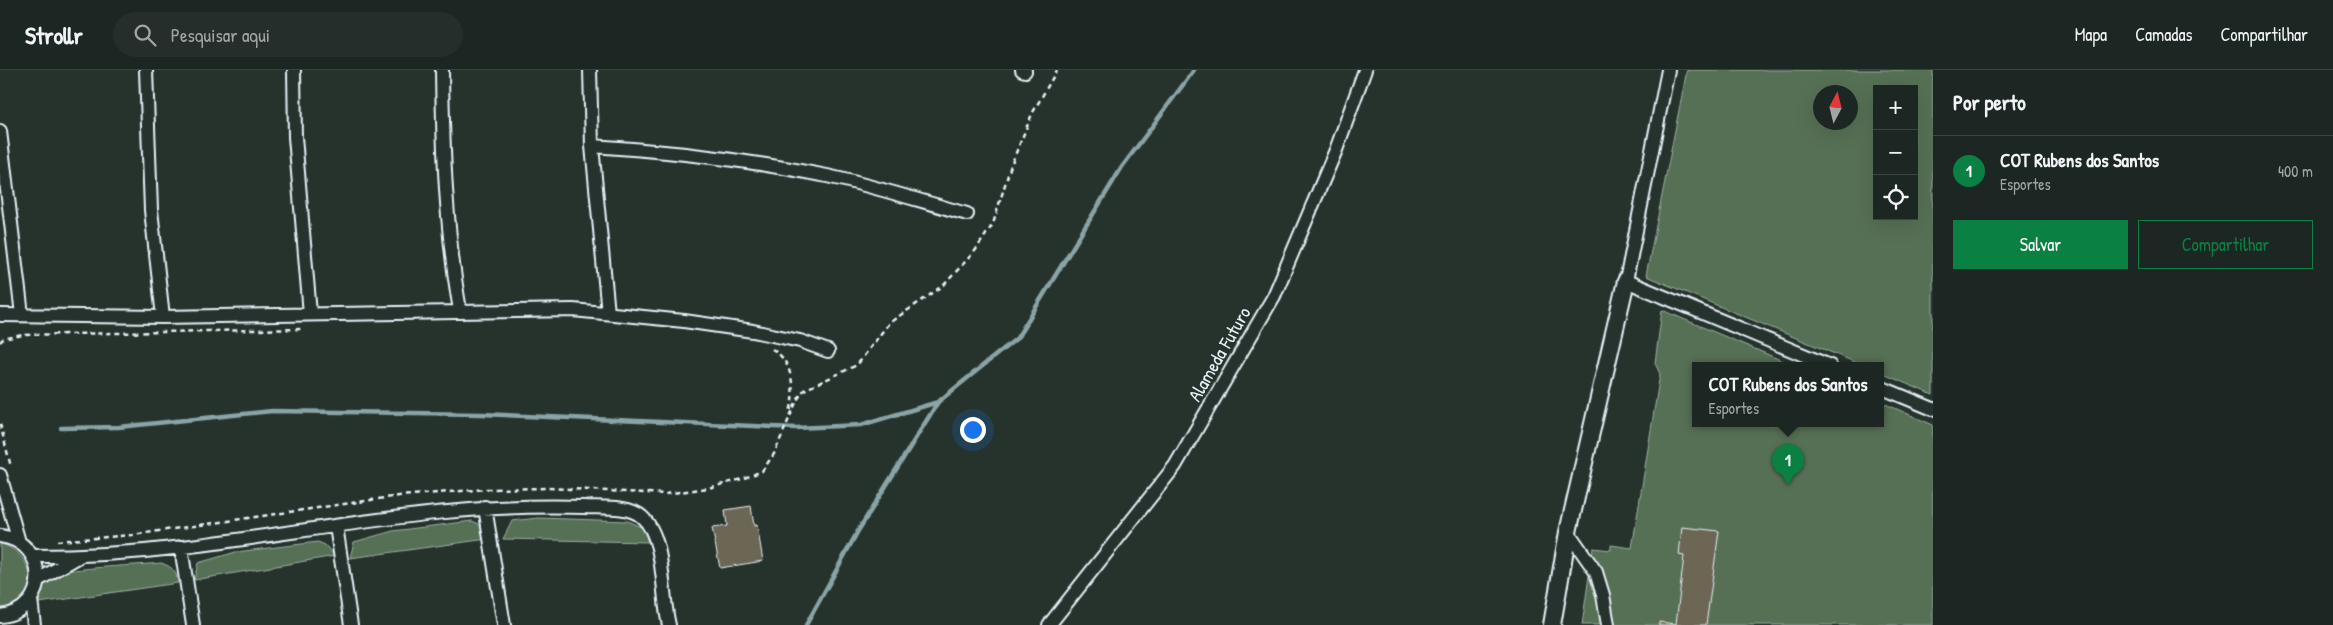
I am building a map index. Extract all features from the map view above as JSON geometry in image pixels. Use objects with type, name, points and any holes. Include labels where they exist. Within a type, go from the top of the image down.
[{"type":"street","points":[[146,70],[151,210],[163,317]]},
{"type":"street","points":[[294,70],[294,137],[310,314]]},
{"type":"street","points":[[442,70],[443,150],[451,258],[460,310]]},
{"type":"street","points":[[590,70],[592,146],[608,313]]},
{"type":"street","name":"Alameda Futuro","points":[[1049,625],[1176,466],[1274,296],[1336,150],[1365,70]]},
{"type":"street","points":[[1552,625],[1568,532],[1626,281],[1668,70]]},
{"type":"street","points":[[0,131],[11,315]]},
{"type":"street","points":[[592,146],[700,155],[769,165],[836,178],[966,214]]},
{"type":"street","points":[[1626,281],[1820,362]]},
{"type":"street","points":[[0,323],[11,315],[163,317],[460,310],[573,310],[753,332],[800,341],[828,352]]},
{"type":"street","points":[[1884,389],[1933,409]]},
{"type":"street","points":[[6,473],[19,542]]},
{"type":"street","points":[[33,556],[80,556],[181,548],[485,507],[610,508],[640,515],[650,525],[655,535],[669,625]]},
{"type":"street","points":[[485,507],[504,625]]},
{"type":"street","points":[[336,526],[351,625]]},
{"type":"street","points":[[1568,532],[1596,572],[1603,595],[1608,625]]},
{"type":"street","points":[[0,536],[19,542],[33,556],[38,570],[38,580],[31,599],[34,625]]},
{"type":"street","points":[[181,548],[193,625]]},
{"type":"street","points":[[38,580],[80,556]]},
{"type":"street","points":[[0,616],[18,611],[31,599]]},
{"type":"path","points":[[55,542],[132,535],[399,496],[487,489],[550,488],[665,494],[708,488],[742,479],[762,471],[774,454],[804,390],[857,365],[889,323],[943,286],[975,251],[993,224],[1011,165],[1028,123],[1058,70]]},
{"type":"path","points":[[0,342],[3,339],[23,336],[307,329]]},
{"type":"path","points":[[771,349],[779,353],[786,363],[792,378],[793,400],[789,420]]},
{"type":"path","points":[[0,424],[6,473]]},
{"type":"green space","points":[[1687,70],[1933,70],[1933,395],[1884,374],[1884,362],[1854,362],[1646,276]]},
{"type":"green space","points":[[1662,310],[1786,362],[1692,362],[1692,427],[1884,427],[1884,403],[1933,425],[1933,625],[1582,625],[1593,548],[1611,550],[1611,545],[1632,548],[1660,374],[1655,363]]},
{"type":"green space","points":[[538,518],[627,521],[643,528],[648,542],[503,539],[512,521]]},
{"type":"green space","points":[[472,521],[479,524],[487,539],[350,558],[354,542],[393,531]]},
{"type":"green space","points":[[318,542],[325,545],[335,556],[194,580],[198,563],[236,552]]},
{"type":"green space","points":[[0,544],[10,547],[25,562],[29,571],[30,581],[29,590],[24,599],[15,606],[0,611]]},
{"type":"green space","points":[[161,563],[173,570],[178,583],[39,603],[44,587],[56,574],[90,568]]},
{"type":"building","points":[[751,506],[754,526],[757,525],[763,561],[720,568],[712,528],[727,526],[725,510]]},
{"type":"building","points":[[1682,527],[1719,531],[1706,625],[1659,625],[1659,622],[1676,624],[1684,556],[1679,555]]},
{"type":"waterway","points":[[61,428],[119,427],[272,411],[481,414],[796,428],[861,425],[938,402],[1017,338],[1122,167],[1194,70]]},
{"type":"waterway","points":[[806,625],[858,531],[938,402]]},
{"type":"place","name":"COT Rubens dos Santos","points":[[1788,485]]}]
